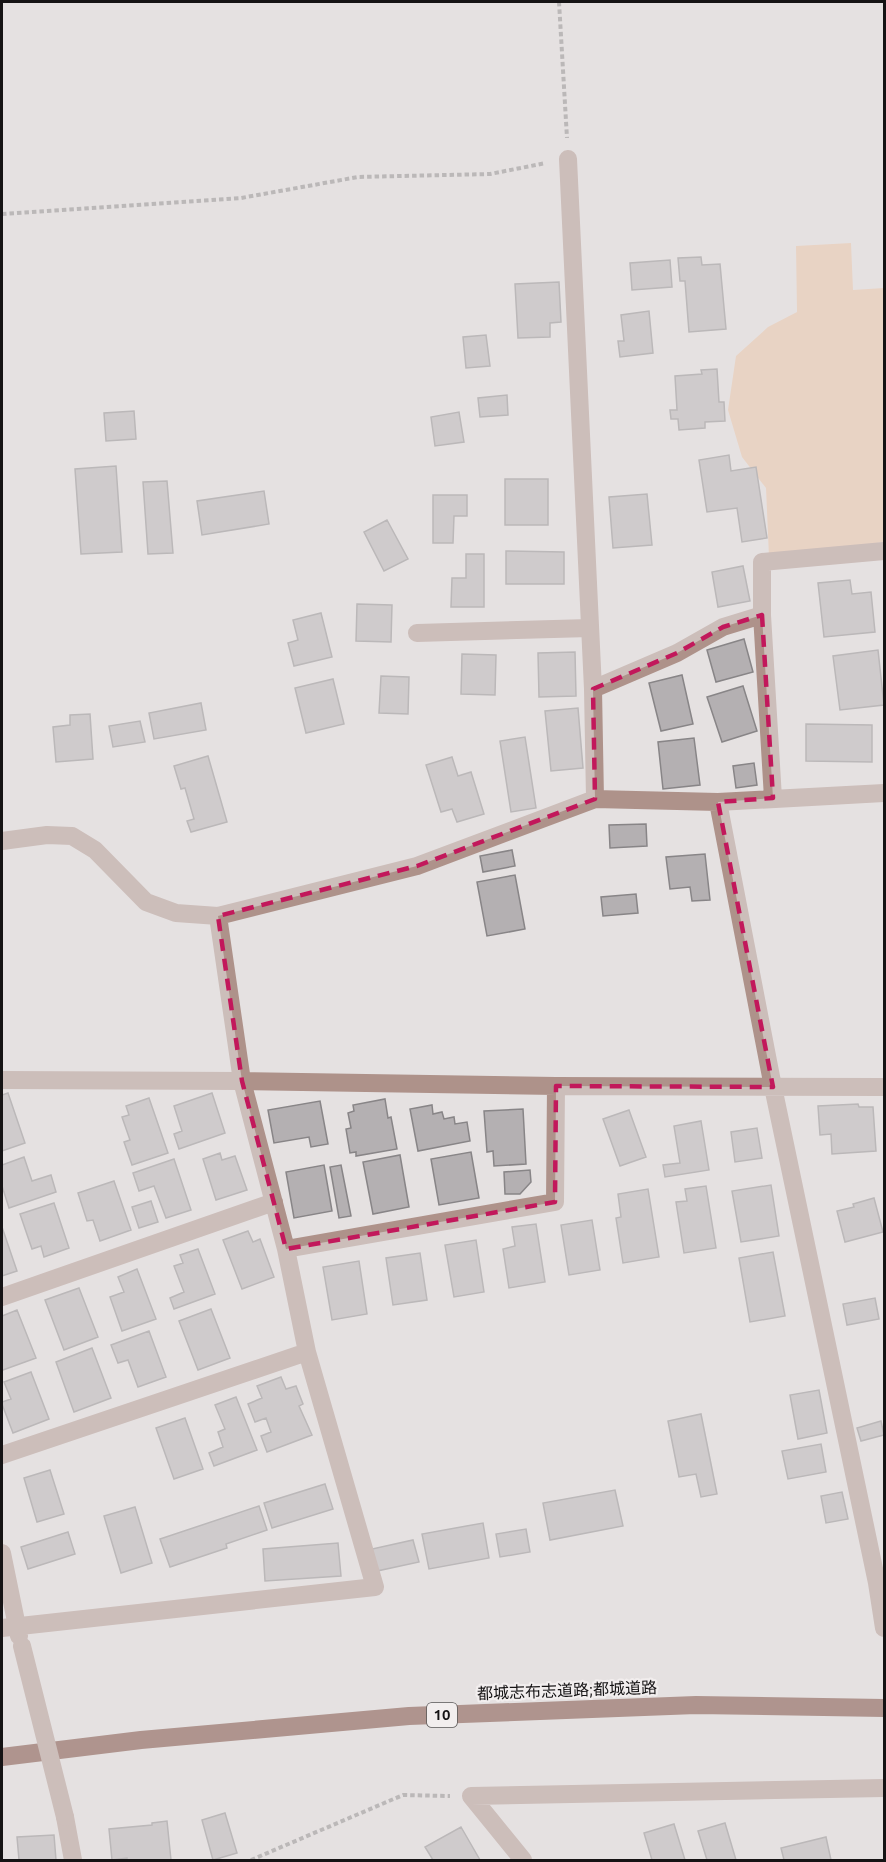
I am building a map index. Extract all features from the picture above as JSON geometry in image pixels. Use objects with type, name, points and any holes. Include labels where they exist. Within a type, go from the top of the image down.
[{"type":"highway","name":"都城志布志道路;都城道路","points":[[2,1757],[141,1740],[409,1716],[696,1705],[885,1708]]},
{"type":"street","points":[[568,159],[593,689],[595,799]]},
{"type":"street","points":[[773,798],[762,615],[762,562],[885,551]]},
{"type":"street","points":[[593,689],[677,654],[723,627],[762,615]]},
{"type":"street","points":[[417,633],[590,628]]},
{"type":"street","points":[[2,841],[46,834],[72,836],[95,850],[146,902],[176,913],[218,916],[417,866],[595,799],[718,802],[885,793]]},
{"type":"street","points":[[718,802],[773,1087],[878,1564],[877,1583],[885,1628]]},
{"type":"street","points":[[9,1627],[375,1587],[307,1352],[286,1249],[242,1081],[218,916]]},
{"type":"street","points":[[2,1080],[885,1087]]},
{"type":"street","points":[[286,1249],[555,1202],[556,1086]]},
{"type":"street","points":[[2,1297],[274,1202]]},
{"type":"street","points":[[2,1455],[307,1352]]},
{"type":"street","points":[[2,1553],[9,1627],[21,1646],[65,1817],[73,1860]]},
{"type":"street","points":[[471,1796],[885,1788]]},
{"type":"street","points":[[471,1796],[523,1860]]},
{"type":"path","points":[[2,214],[241,198],[358,177],[490,174],[568,159],[559,2]]},
{"type":"path","points":[[251,1860],[403,1795],[471,1796]]},
{"type":"highlighted area","points":[[762,615],[773,798],[718,802],[773,1087],[556,1086],[555,1202],[286,1249],[242,1081],[218,916],[417,866],[595,799],[593,689],[677,653],[723,627]]},
{"type":"shaded area","points":[[851,243],[853,290],[884,288],[884,542],[769,557],[766,488],[742,457],[728,410],[736,356],[768,327],[797,312],[796,246]]},
{"type":"building","points":[[701,257],[702,265],[720,264],[726,329],[689,332],[685,281],[680,281],[678,258]]},
{"type":"building","points":[[670,260],[672,287],[632,290],[630,263]]},
{"type":"building","points":[[559,282],[561,322],[550,323],[550,337],[518,338],[515,284]]},
{"type":"building","points":[[649,311],[653,353],[620,357],[618,341],[624,341],[621,315]]},
{"type":"building","points":[[486,335],[490,366],[466,368],[463,337]]},
{"type":"building","points":[[717,369],[719,402],[724,402],[725,421],[705,422],[705,428],[679,430],[678,419],[671,419],[670,410],[677,410],[675,376],[702,374],[701,370]]},
{"type":"building","points":[[507,395],[508,415],[480,417],[478,398]]},
{"type":"building","points":[[134,411],[136,439],[106,441],[104,413]]},
{"type":"building","points":[[459,412],[464,442],[435,446],[431,417]]},
{"type":"building","points":[[729,455],[731,471],[756,467],[767,538],[742,542],[737,508],[707,512],[699,460]]},
{"type":"building","points":[[116,466],[122,552],[81,554],[75,469]]},
{"type":"building","points":[[505,479],[548,479],[548,525],[505,525]]},
{"type":"building","points":[[167,481],[173,553],[148,554],[143,482]]},
{"type":"building","points":[[264,491],[269,524],[202,535],[197,501]]},
{"type":"building","points":[[647,494],[652,545],[613,548],[609,497]]},
{"type":"building","points":[[433,495],[467,495],[467,516],[454,516],[453,543],[433,543]]},
{"type":"building","points":[[387,520],[408,559],[384,571],[364,532]]},
{"type":"building","points":[[506,551],[564,552],[564,584],[506,584]]},
{"type":"building","points":[[466,554],[484,554],[484,607],[451,607],[452,578],[466,578]]},
{"type":"building","points":[[743,566],[750,601],[718,607],[712,572]]},
{"type":"building","points":[[850,580],[852,594],[871,592],[875,632],[824,637],[818,583]]},
{"type":"building","points":[[357,604],[392,605],[391,642],[356,641]]},
{"type":"building","points":[[321,613],[332,657],[294,666],[288,643],[298,640],[293,620]]},
{"type":"building","points":[[744,639],[753,672],[716,682],[707,650]]},
{"type":"building","points":[[878,650],[884,705],[840,710],[833,656]]},
{"type":"building","points":[[575,652],[576,696],[539,697],[538,653]]},
{"type":"building","points":[[462,654],[496,655],[495,695],[461,694]]},
{"type":"building","points":[[682,675],[693,724],[661,731],[649,683]]},
{"type":"building","points":[[381,676],[409,677],[408,714],[379,713]]},
{"type":"building","points":[[333,679],[344,724],[306,733],[295,688]]},
{"type":"building","points":[[743,686],[757,731],[722,742],[707,697]]},
{"type":"building","points":[[201,703],[206,730],[154,739],[149,713]]},
{"type":"building","points":[[578,708],[583,768],[551,771],[545,711]]},
{"type":"building","points":[[90,714],[93,759],[56,762],[53,727],[70,725],[70,715]]},
{"type":"building","points":[[140,721],[145,742],[113,747],[109,726]]},
{"type":"building","points":[[806,724],[872,725],[872,762],[806,761]]},
{"type":"building","points":[[525,737],[536,808],[511,812],[500,741]]},
{"type":"building","points":[[694,738],[700,785],[663,789],[658,742]]},
{"type":"building","points":[[208,756],[227,822],[191,832],[187,821],[194,819],[185,788],[181,789],[174,766]]},
{"type":"building","points":[[452,757],[458,776],[471,772],[484,814],[457,822],[452,809],[441,812],[426,765]]},
{"type":"building","points":[[754,763],[757,785],[736,788],[733,766]]},
{"type":"building","points":[[646,824],[647,846],[610,848],[609,825]]},
{"type":"building","points":[[512,850],[515,866],[483,872],[480,856]]},
{"type":"building","points":[[705,854],[710,900],[692,901],[690,887],[670,889],[666,857]]},
{"type":"building","points":[[515,875],[525,929],[487,936],[477,882]]},
{"type":"building","points":[[636,894],[638,913],[603,916],[601,897]]},
{"type":"building","points":[[8,1093],[25,1143],[2,1151],[2,1095]]},
{"type":"building","points":[[212,1093],[225,1133],[179,1149],[174,1134],[182,1131],[174,1106]]},
{"type":"building","points":[[149,1098],[168,1153],[132,1165],[124,1142],[130,1140],[122,1117],[129,1115],[126,1106]]},
{"type":"building","points":[[385,1099],[397,1149],[356,1156],[356,1152],[350,1153],[346,1129],[351,1128],[348,1113],[354,1111],[353,1105]]},
{"type":"building","points":[[320,1101],[328,1144],[311,1147],[309,1137],[274,1143],[268,1110]]},
{"type":"building","points":[[858,1104],[859,1107],[873,1107],[876,1151],[832,1154],[831,1134],[820,1135],[818,1106]]},
{"type":"building","points":[[432,1105],[433,1114],[442,1112],[444,1119],[454,1117],[455,1124],[467,1122],[470,1141],[418,1151],[410,1109]]},
{"type":"building","points":[[523,1109],[526,1164],[494,1166],[493,1151],[487,1152],[484,1111]]},
{"type":"building","points":[[629,1110],[646,1157],[620,1166],[603,1119]]},
{"type":"building","points":[[701,1121],[709,1170],[665,1177],[663,1165],[680,1163],[674,1126]]},
{"type":"building","points":[[757,1128],[762,1158],[735,1162],[731,1132]]},
{"type":"building","points":[[471,1152],[479,1198],[439,1205],[431,1159]]},
{"type":"building","points":[[220,1153],[222,1160],[235,1156],[247,1190],[216,1200],[203,1159]]},
{"type":"building","points":[[400,1155],[409,1207],[373,1214],[363,1162]]},
{"type":"building","points":[[24,1157],[32,1181],[51,1175],[56,1192],[9,1208],[2,1186],[2,1165]]},
{"type":"building","points":[[174,1159],[191,1210],[166,1218],[154,1186],[139,1191],[133,1173]]},
{"type":"building","points":[[324,1165],[332,1211],[294,1218],[286,1172]]},
{"type":"building","points":[[341,1165],[351,1216],[339,1218],[330,1167]]},
{"type":"building","points":[[530,1170],[531,1182],[520,1194],[505,1194],[504,1172]]},
{"type":"building","points":[[114,1181],[131,1230],[100,1241],[93,1220],[87,1221],[78,1193]]},
{"type":"building","points":[[771,1185],[779,1236],[741,1242],[732,1191]]},
{"type":"building","points":[[706,1186],[716,1248],[684,1253],[676,1202],[687,1201],[685,1189]]},
{"type":"building","points":[[648,1189],[659,1257],[623,1263],[616,1218],[621,1217],[618,1194]]},
{"type":"building","points":[[874,1198],[883,1232],[845,1242],[837,1211],[854,1207],[853,1204]]},
{"type":"building","points":[[151,1201],[158,1222],[139,1228],[132,1207]]},
{"type":"building","points":[[54,1203],[69,1248],[44,1257],[41,1246],[32,1249],[20,1214]]},
{"type":"building","points":[[592,1220],[600,1270],[569,1275],[561,1225]]},
{"type":"building","points":[[536,1224],[545,1282],[509,1288],[503,1249],[515,1246],[512,1227]]},
{"type":"building","points":[[2,1227],[17,1271],[2,1276]]},
{"type":"building","points":[[248,1231],[253,1242],[260,1239],[274,1277],[242,1289],[223,1240]]},
{"type":"building","points":[[476,1240],[484,1292],[454,1297],[445,1245]]},
{"type":"building","points":[[198,1249],[215,1294],[174,1309],[170,1298],[184,1292],[174,1266],[183,1263],[180,1255]]},
{"type":"building","points":[[773,1252],[785,1316],[750,1322],[739,1258]]},
{"type":"building","points":[[420,1253],[427,1300],[393,1305],[386,1258]]},
{"type":"building","points":[[359,1261],[367,1314],[332,1320],[323,1267]]},
{"type":"building","points":[[137,1269],[156,1319],[122,1331],[110,1297],[124,1292],[118,1277]]},
{"type":"building","points":[[79,1288],[98,1337],[64,1350],[45,1300]]},
{"type":"building","points":[[875,1298],[879,1319],[847,1325],[843,1304]]},
{"type":"building","points":[[211,1309],[230,1358],[198,1370],[179,1321]]},
{"type":"building","points":[[17,1310],[36,1358],[2,1370],[2,1316]]},
{"type":"building","points":[[149,1331],[166,1377],[138,1387],[128,1360],[118,1363],[111,1345]]},
{"type":"building","points":[[92,1348],[111,1398],[74,1412],[56,1362]]},
{"type":"building","points":[[31,1372],[49,1419],[13,1433],[2,1404],[11,1399],[4,1382]]},
{"type":"building","points":[[281,1377],[286,1389],[296,1386],[303,1404],[299,1406],[312,1435],[267,1452],[261,1436],[271,1432],[266,1418],[255,1422],[248,1404],[262,1398],[257,1386]]},
{"type":"building","points":[[819,1390],[827,1433],[798,1439],[790,1395]]},
{"type":"building","points":[[236,1397],[257,1450],[214,1466],[209,1453],[223,1447],[218,1432],[225,1429],[215,1405]]},
{"type":"building","points":[[701,1414],[717,1494],[701,1497],[696,1474],[679,1477],[668,1421]]},
{"type":"building","points":[[185,1418],[203,1469],[174,1479],[156,1428]]},
{"type":"building","points":[[881,1421],[884,1435],[861,1441],[857,1428]]},
{"type":"building","points":[[821,1444],[826,1472],[788,1479],[782,1451]]},
{"type":"building","points":[[50,1470],[64,1514],[37,1522],[24,1478]]},
{"type":"building","points":[[325,1484],[333,1509],[272,1528],[264,1503]]},
{"type":"building","points":[[615,1490],[623,1526],[550,1540],[543,1503]]},
{"type":"building","points":[[842,1492],[848,1519],[826,1523],[821,1496]]},
{"type":"building","points":[[259,1506],[267,1530],[226,1544],[227,1548],[170,1567],[160,1539]]},
{"type":"building","points":[[135,1507],[152,1563],[121,1573],[104,1516]]},
{"type":"building","points":[[483,1523],[489,1558],[429,1569],[422,1534]]},
{"type":"building","points":[[526,1529],[530,1552],[500,1557],[496,1534]]},
{"type":"building","points":[[68,1532],[75,1554],[28,1569],[21,1547]]},
{"type":"building","points":[[413,1540],[419,1562],[377,1571],[372,1549]]},
{"type":"building","points":[[338,1543],[341,1576],[265,1581],[263,1549]]},
{"type":"building","points":[[225,1813],[237,1853],[213,1860],[202,1820]]},
{"type":"building","points":[[167,1821],[171,1860],[127,1860],[127,1858],[112,1860],[109,1829],[152,1825],[152,1823]]},
{"type":"building","points":[[725,1823],[736,1860],[707,1860],[698,1831]]},
{"type":"building","points":[[674,1824],[685,1860],[652,1860],[644,1833]]},
{"type":"building","points":[[461,1827],[480,1860],[433,1860],[425,1847]]},
{"type":"building","points":[[54,1835],[56,1860],[19,1860],[17,1837]]},
{"type":"building","points":[[826,1837],[831,1860],[784,1860],[781,1848]]}]
